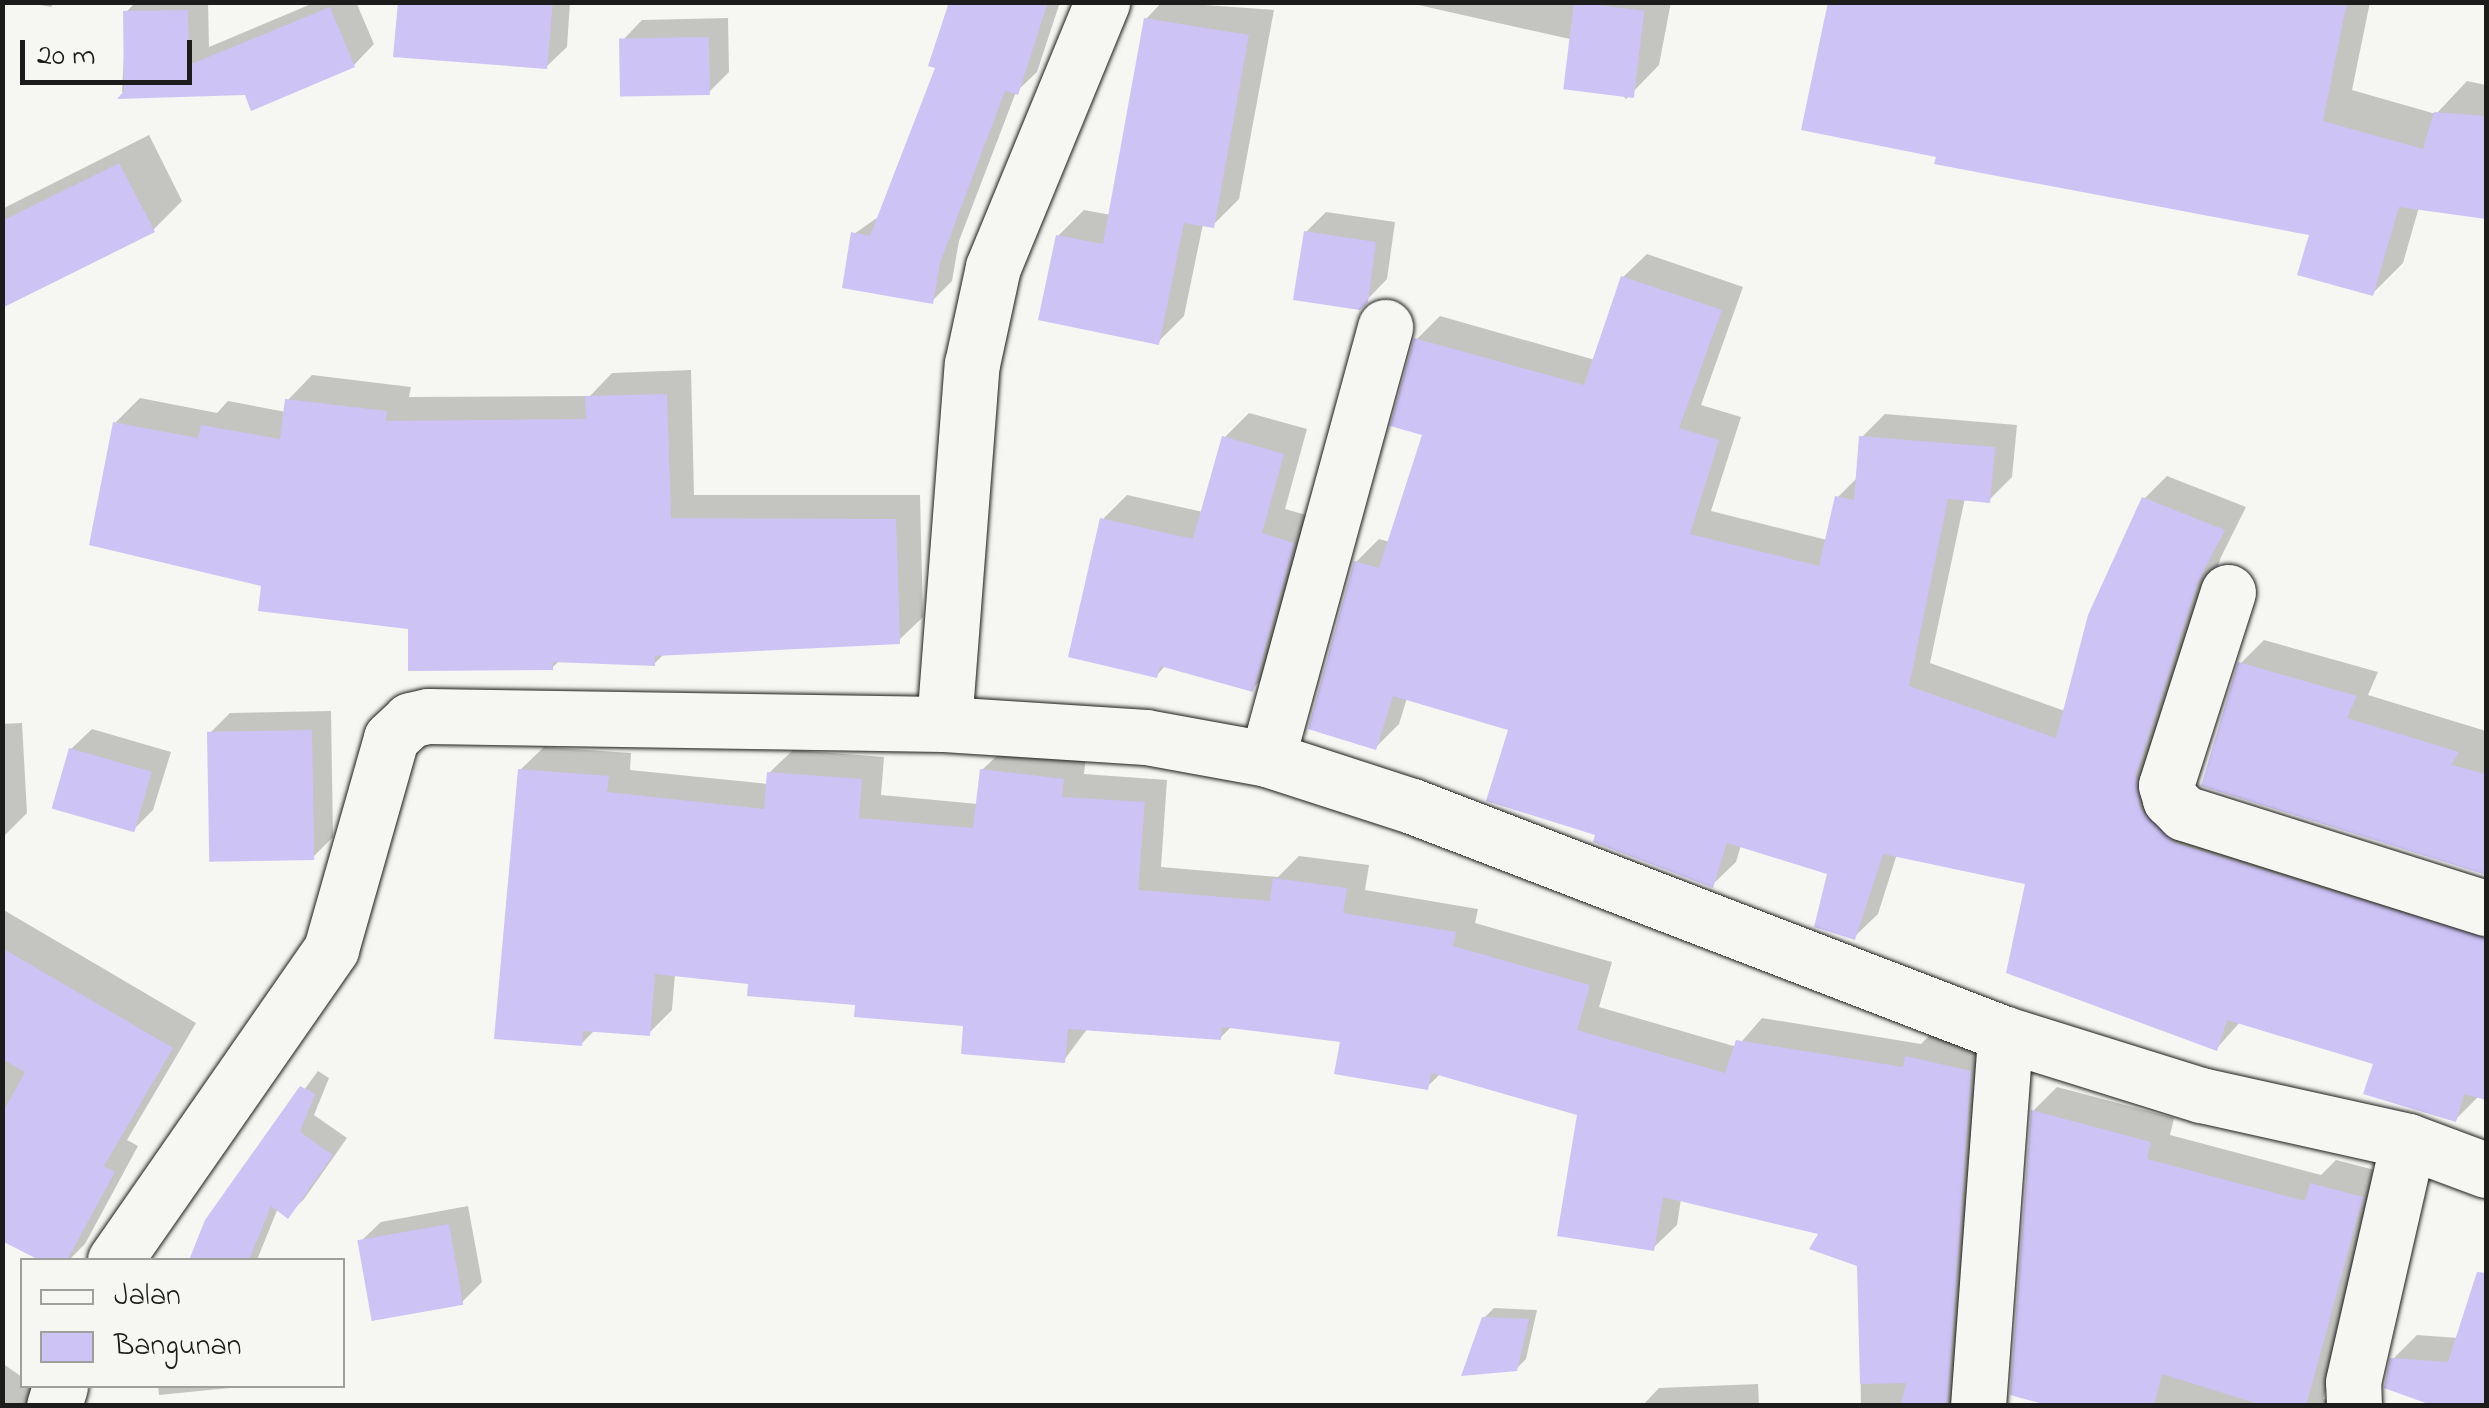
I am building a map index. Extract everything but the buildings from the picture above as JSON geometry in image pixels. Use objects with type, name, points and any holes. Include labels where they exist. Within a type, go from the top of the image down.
[{"type":"street","points":[[944,724],[972,364],[993,268],[1102,2]]},
{"type":"street","points":[[1267,759],[1385,327]]},
{"type":"street","points":[[2228,592],[2166,785],[2170,799],[2184,813],[2486,908]]},
{"type":"street","points":[[116,1258],[331,948],[382,760],[391,738],[410,720],[944,724],[1146,737],[1267,759],[1412,806],[2005,1034],[2201,1095],[2408,1141],[2486,1170]]},
{"type":"street","points":[[1978,1406],[2005,1034]]},
{"type":"street","points":[[2354,1406],[2353,1382],[2408,1141]]}]
